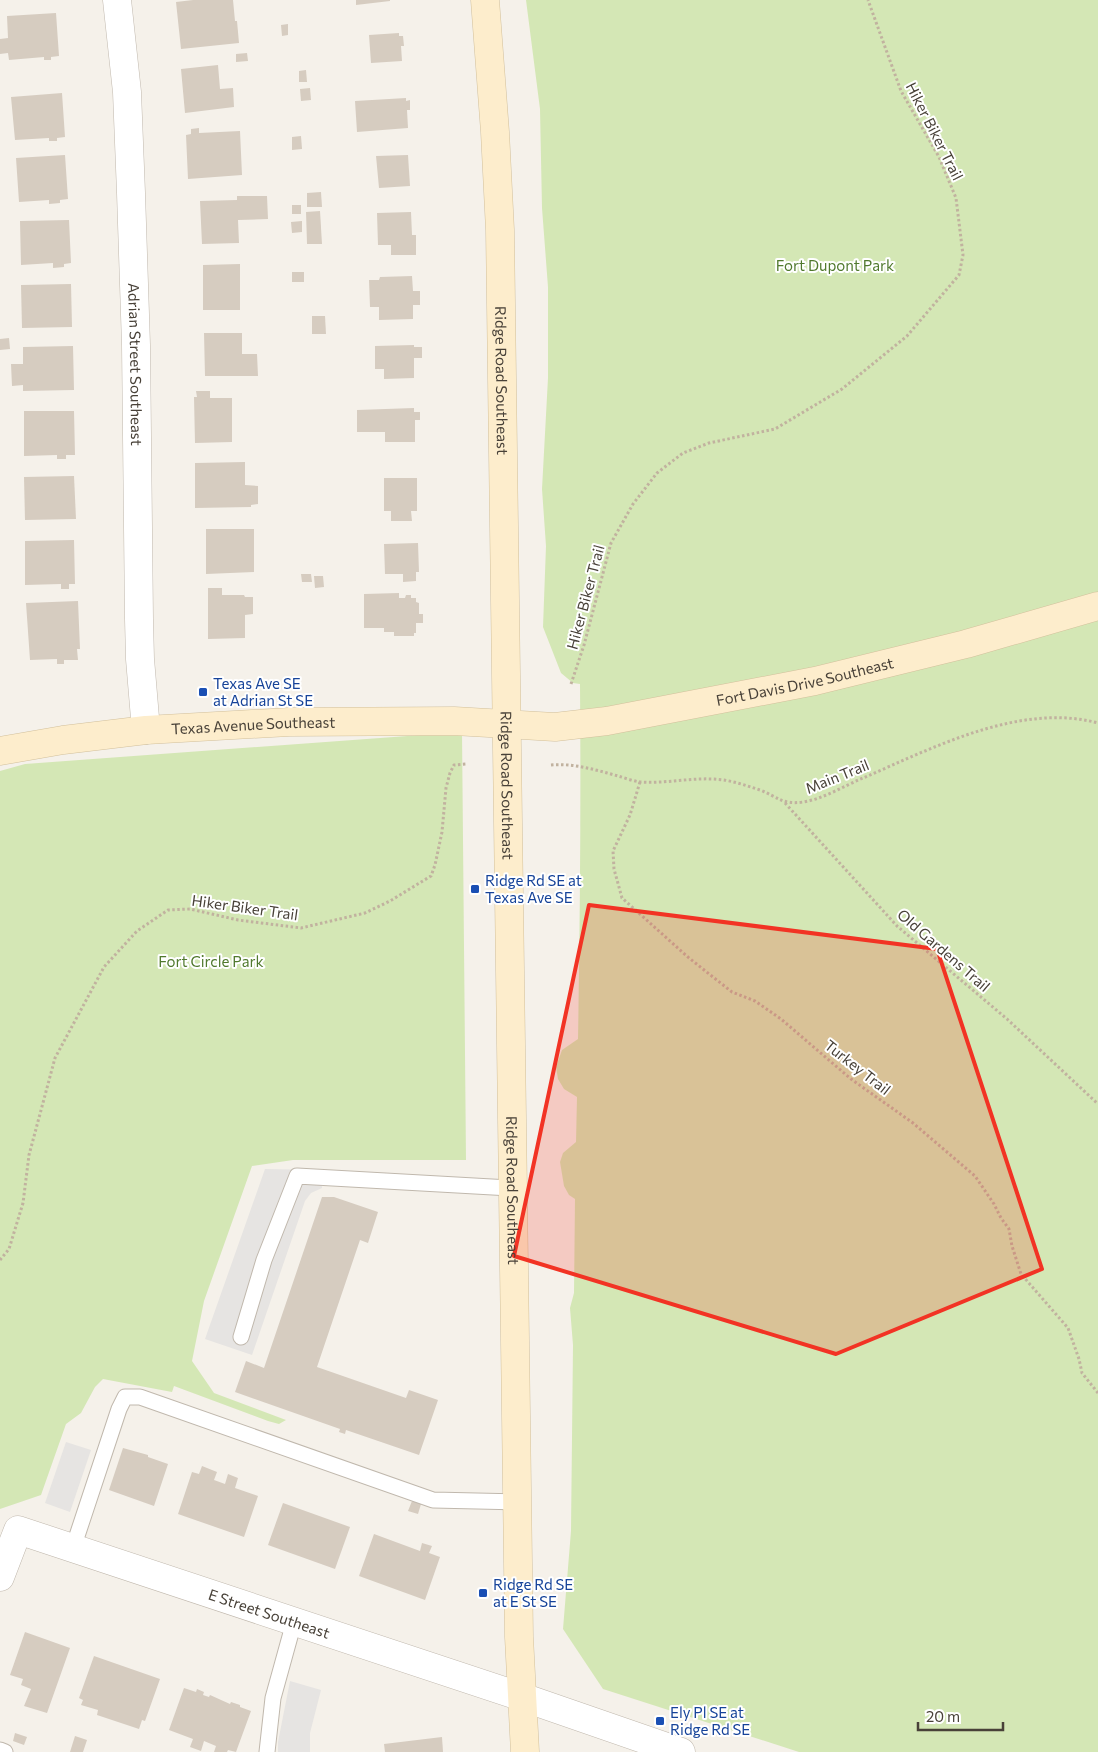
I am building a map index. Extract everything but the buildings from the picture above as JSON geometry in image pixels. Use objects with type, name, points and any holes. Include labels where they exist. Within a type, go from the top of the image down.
[{"type":"main road","name":"Ridge Road Southeast","points":[[485,0],[500,230],[517,1502],[525,1752]]},
{"type":"main road","name":"Fort Davis Drive Southeast","points":[[507,724],[555,727],[608,721],[656,712],[815,680],[966,644],[1098,606]]},
{"type":"main road","name":"Texas Avenue Southeast","points":[[0,751],[62,740],[146,730],[298,722],[454,721],[507,724]]},
{"type":"street","name":"Adrian Street Southeast","points":[[117,0],[128,102],[136,345],[140,659],[146,730]]},
{"type":"street","name":"E Street Southeast","points":[[0,1577],[18,1530],[522,1697],[681,1752]]},
{"type":"lane","points":[[241,1336],[264,1260],[297,1176],[512,1188]]},
{"type":"lane","points":[[73,1548],[119,1409],[125,1397],[140,1397],[433,1500],[517,1502]]},
{"type":"lane","points":[[267,1752],[273,1698],[294,1622]]},
{"type":"lane","points":[[0,1750],[5,1752]]},
{"type":"path","name":"Hiker Biker Trail","points":[[571,684],[584,645],[611,543],[632,504],[656,473],[683,453],[709,443],[775,429],[842,389],[907,336],[959,275],[964,255],[956,198],[939,158],[901,91],[868,0]]},
{"type":"path","name":"Main Trail","points":[[785,803],[804,802],[953,740],[1019,721],[1048,718],[1086,720],[1098,723]]},
{"type":"path","name":"Hiker Biker Trail","points":[[0,1260],[9,1249],[23,1203],[29,1155],[55,1058],[104,967],[137,931],[168,910],[190,909],[238,920],[301,928],[365,913],[390,901],[430,876],[435,865],[442,832],[446,788],[450,773],[454,765],[466,764]]},
{"type":"path","points":[[551,765],[563,764],[590,768],[640,782],[723,780],[762,791],[785,803]]},
{"type":"path","name":"Turkey Trail","points":[[640,782],[630,815],[614,851],[614,869],[622,898],[703,970],[732,992],[755,1001],[781,1019],[851,1079],[913,1123],[975,1176],[994,1204],[1000,1218],[1009,1229],[1021,1274],[1068,1328],[1082,1373],[1098,1393]]},
{"type":"path","name":"Old Gardens Trail","points":[[785,803],[897,926],[1007,1019],[1098,1104]]},
{"type":"highlighted area","points":[[589,905],[937,949],[1042,1269],[836,1354],[514,1256]]},
{"type":"green space","name":"Fort Dupont Park","points":[[526,0],[1098,0],[1098,1752],[799,1752],[603,1689],[563,1629],[571,1531],[573,1345],[570,1308],[574,1293],[575,1199],[569,1195],[564,1186],[560,1162],[563,1153],[576,1142],[577,1097],[564,1089],[558,1079],[556,1067],[562,1050],[578,1039],[580,684],[573,683],[561,673],[543,627],[546,546],[542,489],[548,378],[548,287],[542,208],[540,109]]},
{"type":"green space","name":"Fort Circle Park","points":[[462,732],[466,1160],[293,1160],[252,1166],[204,1301],[192,1361],[214,1393],[286,1420],[279,1424],[268,1421],[174,1386],[172,1392],[103,1379],[95,1387],[81,1413],[66,1424],[41,1495],[0,1509],[0,771],[25,764]]},
{"type":"shaded area","points":[[265,1169],[321,1170],[322,1188],[311,1193],[305,1201],[252,1355],[205,1339]]},
{"type":"shaded area","points":[[66,1442],[91,1450],[70,1512],[45,1503]]},
{"type":"shaded area","points":[[290,1681],[321,1690],[310,1733],[310,1752],[278,1752],[278,1742]]},
{"type":"place","name":"Texas Ave SE at Adrian St SE","points":[[203,692]]},
{"type":"place","name":"Ridge Rd SE at Texas Ave SE","points":[[475,889]]},
{"type":"place","name":"Ridge Rd SE at E St SE","points":[[483,1593]]},
{"type":"place","name":"Ely Pl SE at Ridge Rd SE","points":[[660,1721]]}]
